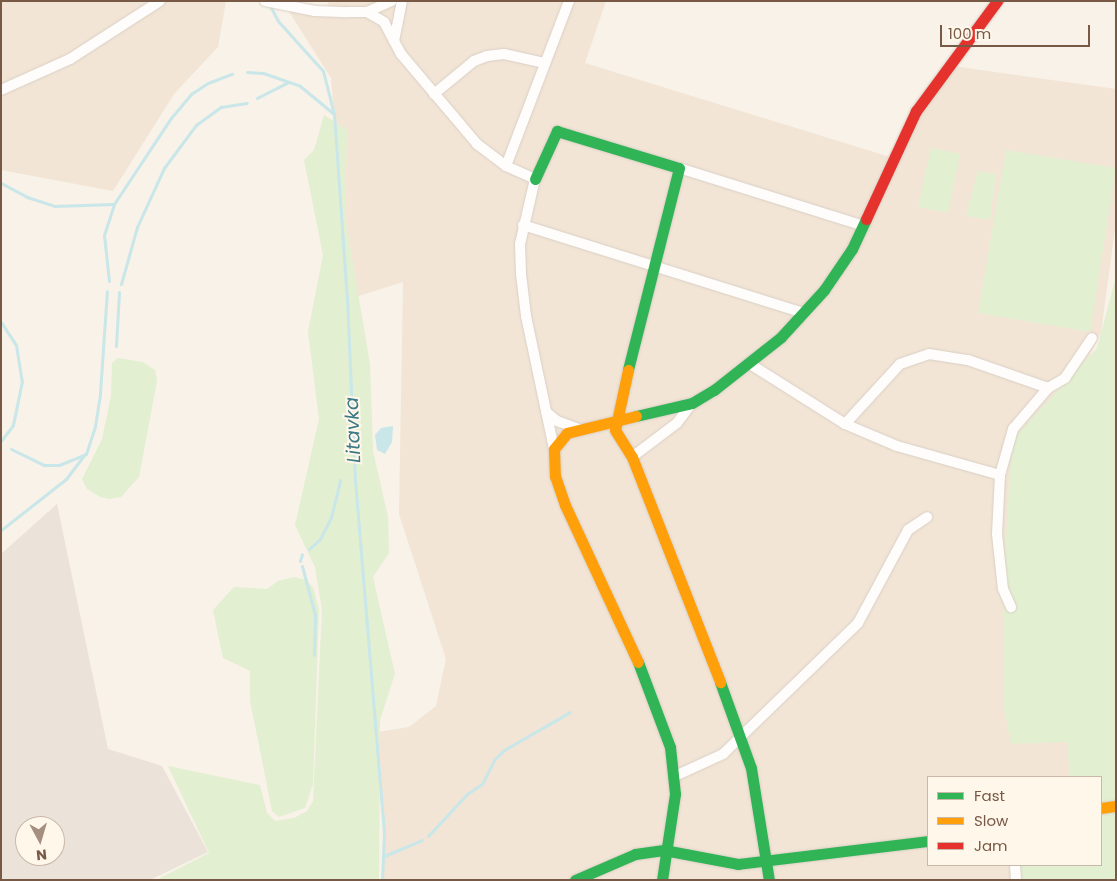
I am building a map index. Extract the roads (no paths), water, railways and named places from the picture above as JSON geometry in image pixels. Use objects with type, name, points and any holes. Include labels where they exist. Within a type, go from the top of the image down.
[{"type":"street","points":[[1,90],[70,59],[160,1]]},
{"type":"street","points":[[265,1],[315,11],[367,12],[392,1]]},
{"type":"street","points":[[394,42],[402,1]]},
{"type":"street","points":[[506,166],[569,1]]},
{"type":"street","points":[[632,458],[677,423],[692,403],[750,364],[804,313],[824,290],[864,226],[890,162],[916,111],[997,1]]},
{"type":"street","points":[[367,12],[384,22],[394,42],[434,94],[477,144],[506,166],[535,179]]},
{"type":"street","points":[[434,94],[474,61],[487,56],[504,54],[545,63]]},
{"type":"street","points":[[662,880],[664,850],[673,812],[676,776],[664,728],[643,672],[565,505],[555,476],[554,449],[521,274],[523,225],[535,179],[557,132],[864,226]]},
{"type":"street","points":[[679,168],[614,422],[616,430],[632,458],[742,738],[752,768],[769,880]]},
{"type":"street","points":[[523,225],[655,264],[804,313]]},
{"type":"street","points":[[1011,607],[1003,589],[998,534],[1000,475],[1013,429],[1048,388],[1065,378],[1092,338]]},
{"type":"street","points":[[845,424],[900,364],[929,354],[968,360],[1048,388]]},
{"type":"street","points":[[750,364],[845,424],[897,446],[1000,475]]},
{"type":"street","points":[[554,449],[567,433],[692,403]]},
{"type":"street","points":[[546,412],[557,421],[579,429]]},
{"type":"street","points":[[676,776],[704,765],[742,738],[858,623],[908,530],[927,517]]},
{"type":"street","points":[[1102,808],[1116,806]]},
{"type":"street","points":[[575,880],[635,854],[664,850],[716,862],[765,862],[927,841]]},
{"type":"street","points":[[1015,866],[1016,880]]},
{"type":"water","points":[[393,426],[392,442],[385,454],[377,450],[375,435],[381,428]]},
{"type":"waterway","name":"Litavka","points":[[269,4],[278,21],[323,71],[334,114],[347,298],[355,480],[384,833],[382,880]]},
{"type":"waterway","points":[[247,72],[263,73],[300,86],[334,114]]},
{"type":"waterway","points":[[109,281],[104,235],[114,204],[171,118],[191,94],[208,83],[232,74]]},
{"type":"waterway","points":[[257,98],[288,82]]},
{"type":"waterway","points":[[121,284],[137,227],[164,168],[196,125],[221,107],[247,103]]},
{"type":"waterway","points":[[1,183],[27,197],[54,206],[114,204]]},
{"type":"waterway","points":[[11,449],[44,465],[59,465],[86,454],[95,426],[100,393],[107,291]]},
{"type":"waterway","points":[[116,346],[119,292]]},
{"type":"waterway","points":[[1,322],[16,345],[22,381],[13,425],[1,441]]},
{"type":"waterway","points":[[1,530],[66,479],[85,454]]},
{"type":"waterway","points":[[309,549],[320,539],[331,517],[340,480]]},
{"type":"waterway","points":[[300,561],[302,554]]},
{"type":"waterway","points":[[302,566],[315,615],[314,655]]},
{"type":"waterway","points":[[428,836],[467,794],[482,784],[494,760],[504,750],[570,712]]},
{"type":"waterway","points":[[384,856],[422,840]]}]
